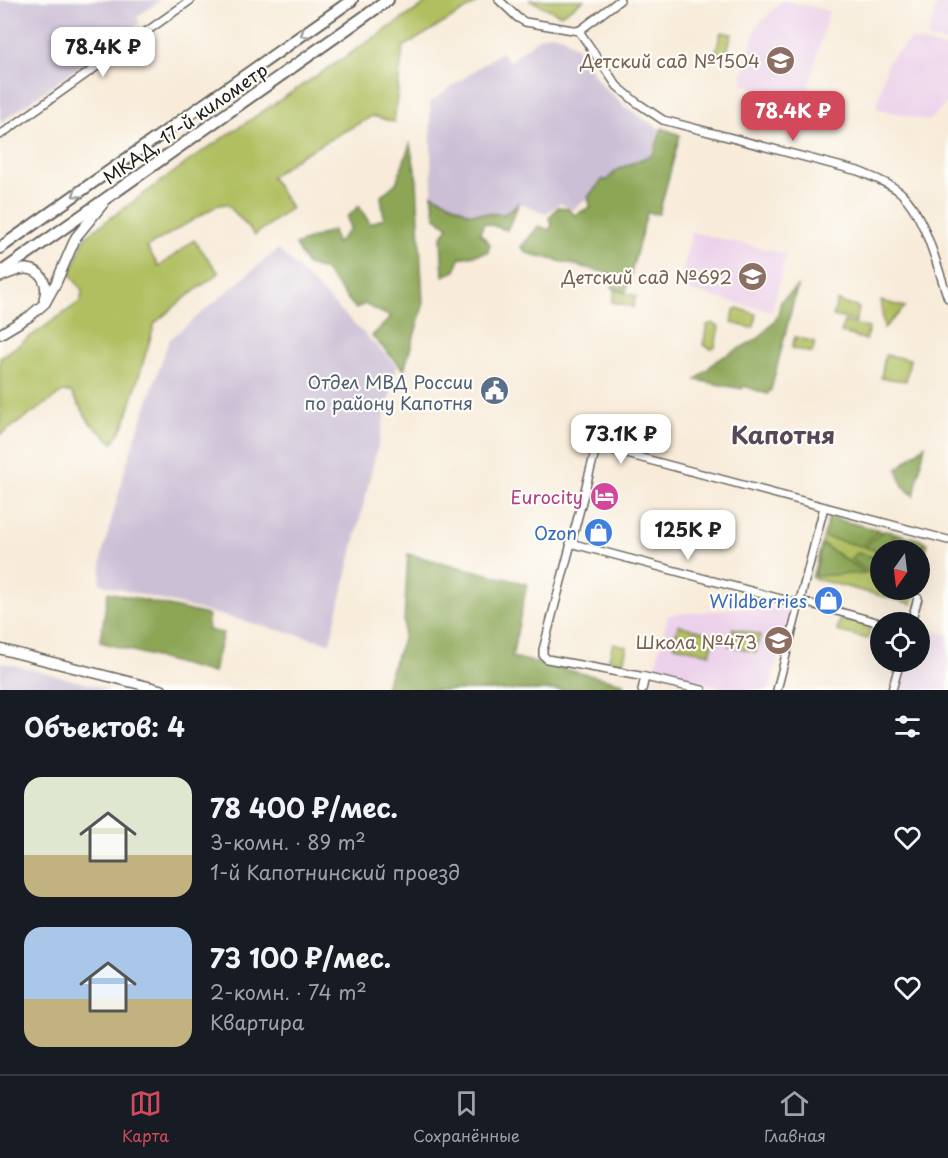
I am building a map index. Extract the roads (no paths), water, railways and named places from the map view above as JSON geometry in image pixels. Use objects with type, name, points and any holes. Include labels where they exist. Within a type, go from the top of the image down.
[{"type":"highway","name":"МКАД, 17-й километр","points":[[0,248],[352,0]]},
{"type":"highway","name":"МКАД, 17-й километр","points":[[0,275],[388,0]]},
{"type":"main road","points":[[0,334],[30,316],[49,298],[76,237],[93,215],[116,192]]},
{"type":"main road","points":[[0,275],[30,269],[41,275],[45,282],[46,293],[39,309]]},
{"type":"main road","points":[[0,649],[162,690]]},
{"type":"street","points":[[0,135],[191,0]]},
{"type":"street","points":[[499,0],[525,22],[579,31],[617,86],[663,120],[858,171],[889,184],[900,192],[913,207],[948,298]]},
{"type":"street","points":[[579,31],[620,0]]},
{"type":"street","points":[[702,690],[547,659],[543,656],[595,452],[602,449],[612,450],[948,540]]},
{"type":"street","points":[[777,690],[824,507]]},
{"type":"street","points":[[570,543],[870,620]]},
{"type":"street","points":[[892,690],[897,672]]},
{"type":"street","points":[[642,690],[645,677]]},
{"type":"place","name":"Детский сад №1504","points":[[781,60]]},
{"type":"place","name":"Детский сад №692","points":[[753,276]]},
{"type":"place","name":"Отдел МВД России по району Капотня","points":[[494,391]]},
{"type":"place","name":"Eurocity","points":[[604,496]]},
{"type":"place","name":"Ozon","points":[[598,532]]},
{"type":"place","name":"Wildberries","points":[[828,600]]},
{"type":"place","name":"Школа №473","points":[[778,641]]},
{"type":"district","name":"Капотня","points":[[783,434]]}]
